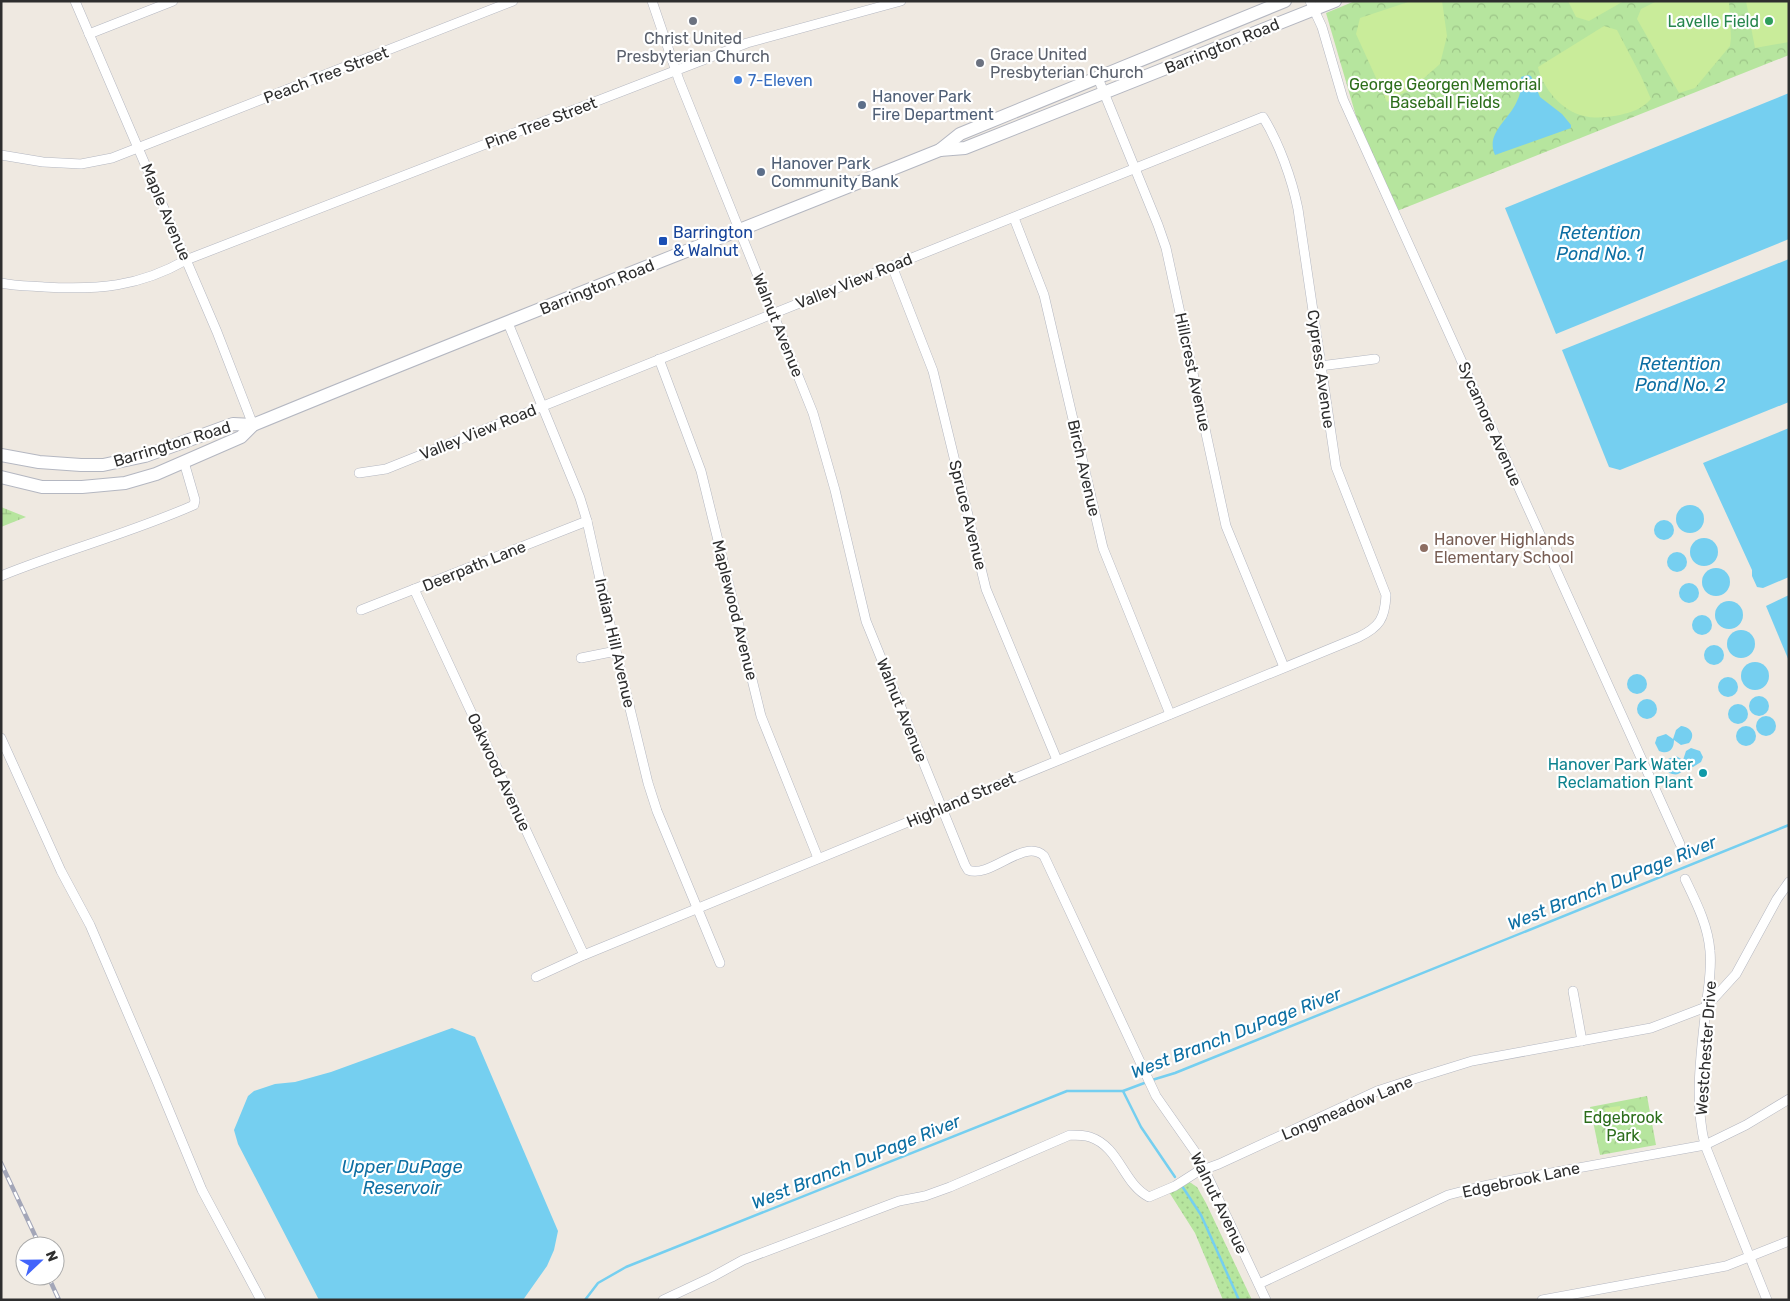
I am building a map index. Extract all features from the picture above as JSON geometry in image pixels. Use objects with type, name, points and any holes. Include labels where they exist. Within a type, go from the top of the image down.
[{"type":"main road","name":"Barrington Road","points":[[1,477],[42,487],[82,487],[125,483],[156,474],[241,437],[253,425],[428,353],[508,323],[940,150],[960,134],[1285,1]]},
{"type":"main road","name":"Barrington Road","points":[[940,150],[965,148],[1106,93],[1312,6],[1335,1]]},
{"type":"main road","name":"Barrington Road","points":[[1,455],[40,462],[81,465],[103,464],[144,456],[233,424],[253,425]]},
{"type":"street","name":"Maple Avenue","points":[[75,1],[186,260],[253,425]]},
{"type":"street","points":[[89,34],[173,1]]},
{"type":"street","name":"Peach Tree Street","points":[[1,155],[43,162],[81,164],[112,158],[513,1]]},
{"type":"street","name":"Walnut Avenue","points":[[652,1],[675,70],[813,413],[835,490],[866,621],[941,809],[968,870],[978,872],[1032,850],[1044,856],[1156,1096],[1198,1156],[1266,1300]]},
{"type":"street","name":"Pine Tree Street","points":[[1,283],[58,288],[97,288],[141,281],[186,260],[747,43],[901,1]]},
{"type":"street","name":"Sycamore Avenue","points":[[1312,6],[1322,27],[1343,99],[1680,844]]},
{"type":"street","name":"Hillcrest Avenue","points":[[1098,78],[1106,93],[1166,248],[1226,526],[1284,668]]},
{"type":"street","name":"Valley View Road","points":[[359,473],[386,469],[1263,117]]},
{"type":"street","name":"Cypress Avenue","points":[[1263,117],[1269,127],[1295,195],[1336,467],[1386,596],[1386,609],[1382,618]]},
{"type":"street","name":"Birch Avenue","points":[[1014,218],[1044,295],[1103,548],[1170,714]]},
{"type":"street","name":"Spruce Avenue","points":[[892,266],[932,371],[986,588],[1057,760]]},
{"type":"street","name":"Indian Hill Avenue","points":[[508,323],[580,498],[648,783],[657,811],[720,963]]},
{"type":"street","name":"Maplewood Avenue","points":[[659,359],[699,465],[761,716],[818,858]]},
{"type":"street","points":[[1320,366],[1375,359]]},
{"type":"street","points":[[1,576],[30,564],[169,516],[194,505],[195,500],[184,462]]},
{"type":"street","name":"Deerpath Lane","points":[[361,610],[587,521]]},
{"type":"street","name":"Oakwood Avenue","points":[[414,590],[584,955]]},
{"type":"street","name":"Highland Street","points":[[536,977],[584,955],[818,858],[1284,668],[1368,632],[1375,628],[1382,618]]},
{"type":"street","points":[[581,658],[616,651]]},
{"type":"street","points":[[1,738],[61,871],[90,925],[202,1190],[261,1300]]},
{"type":"street","name":"Westchester Drive","points":[[1686,879],[1705,925],[1710,950],[1711,976],[1706,1007],[1699,1117],[1705,1145],[1767,1300]]},
{"type":"street","name":"Longmeadow Lane","points":[[663,1300],[743,1260],[899,1201],[925,1196],[950,1187],[1070,1135],[1090,1137],[1101,1143],[1111,1151],[1140,1192],[1149,1197],[1175,1186],[1197,1172],[1386,1088],[1472,1061],[1651,1028],[1706,1007],[1736,974],[1777,899],[1789,882]]},
{"type":"street","points":[[1573,991],[1582,1041]]},
{"type":"street","name":"Edgebrook Lane","points":[[1259,1284],[1448,1195],[1517,1179],[1705,1145],[1746,1126],[1789,1099]]},
{"type":"street","points":[[1542,1300],[1726,1266],[1789,1241]]},
{"type":"green space","name":"George Georgen Memorial Baseball Fields","points":[[1355,1],[1789,1],[1789,55],[1397,211],[1358,123],[1326,13]]},
{"type":"green space","points":[[1411,1],[1442,1],[1447,36],[1440,64],[1414,87],[1387,102],[1356,34],[1360,18]]},
{"type":"green space","points":[[1568,1],[1624,1],[1589,21],[1576,17]]},
{"type":"green space","points":[[1657,1],[1729,1],[1730,46],[1695,88],[1679,93],[1637,19],[1641,9]]},
{"type":"green space","name":"Lavelle Field","points":[[1746,1],[1789,1],[1789,42],[1755,48]]},
{"type":"green space","points":[[1604,26],[1617,30],[1651,99],[1640,108],[1616,116],[1589,117],[1576,114],[1561,104],[1549,91],[1540,75],[1538,67]]},
{"type":"green space","points":[[1,507],[26,517],[1,527]]},
{"type":"green space","name":"Edgebrook Park","points":[[1647,1096],[1656,1145],[1600,1155],[1590,1107]]},
{"type":"green space","points":[[1620,1106],[1622,1118],[1607,1121],[1605,1108]]},
{"type":"green space","points":[[1188,1181],[1197,1187],[1206,1203],[1252,1300],[1223,1300],[1195,1233],[1169,1192]]},
{"type":"water","points":[[1531,76],[1540,97],[1562,114],[1571,125],[1571,128],[1495,155],[1493,140],[1500,126],[1514,108],[1520,90],[1521,77]]},
{"type":"water","name":"Retention Pond No. 1","points":[[1789,93],[1789,239],[1556,334],[1505,208]]},
{"type":"water","name":"Retention Pond No. 2","points":[[1789,259],[1789,402],[1620,470],[1609,467],[1562,350]]},
{"type":"water","points":[[1789,428],[1789,577],[1763,588],[1757,587],[1752,576],[1752,570],[1703,463]]},
{"type":"water","points":[[1690,505],[1700,509],[1704,519],[1700,529],[1690,533],[1680,529],[1676,519],[1680,509]]},
{"type":"water","points":[[1664,520],[1671,523],[1674,530],[1671,537],[1664,540],[1657,537],[1654,530],[1657,523]]},
{"type":"water","points":[[1704,538],[1714,542],[1718,552],[1714,562],[1704,566],[1694,562],[1690,552],[1694,542]]},
{"type":"water","points":[[1677,552],[1684,555],[1687,562],[1684,569],[1677,572],[1670,569],[1667,562],[1670,555]]},
{"type":"water","points":[[1716,568],[1726,572],[1730,582],[1726,592],[1716,596],[1706,592],[1702,582],[1706,572]]},
{"type":"water","points":[[1689,583],[1696,586],[1699,593],[1696,600],[1689,603],[1682,600],[1679,593],[1682,586]]},
{"type":"water","points":[[1789,595],[1789,661],[1766,606]]},
{"type":"water","points":[[1729,601],[1739,605],[1743,615],[1739,625],[1729,629],[1719,625],[1715,615],[1719,605]]},
{"type":"water","points":[[1702,615],[1709,618],[1712,625],[1709,632],[1702,635],[1695,632],[1692,625],[1695,618]]},
{"type":"water","points":[[1741,630],[1751,634],[1755,644],[1751,654],[1741,658],[1731,654],[1727,644],[1731,634]]},
{"type":"water","points":[[1714,645],[1721,648],[1724,655],[1721,662],[1714,665],[1707,662],[1704,655],[1707,648]]},
{"type":"water","points":[[1755,662],[1765,666],[1769,676],[1765,686],[1755,690],[1745,686],[1741,676],[1745,666]]},
{"type":"water","points":[[1637,674],[1644,677],[1647,684],[1644,691],[1637,694],[1630,691],[1627,684],[1630,677]]},
{"type":"water","points":[[1728,677],[1735,680],[1738,687],[1735,694],[1728,697],[1721,694],[1718,687],[1721,680]]},
{"type":"water","points":[[1759,696],[1766,699],[1769,706],[1766,713],[1759,716],[1752,713],[1749,706],[1752,699]]},
{"type":"water","points":[[1647,699],[1654,702],[1657,709],[1654,716],[1647,719],[1640,716],[1637,709],[1640,702]]},
{"type":"water","points":[[1738,704],[1745,707],[1748,714],[1745,721],[1738,724],[1731,721],[1728,714],[1731,707]]},
{"type":"water","points":[[1766,716],[1773,719],[1776,726],[1773,733],[1766,736],[1759,733],[1756,726],[1759,719]]},
{"type":"water","points":[[1681,726],[1690,730],[1692,734],[1689,743],[1681,745],[1674,740],[1673,746],[1668,752],[1659,751],[1655,743],[1657,737],[1666,734],[1673,739],[1676,730]]},
{"type":"water","points":[[1746,726],[1753,729],[1756,736],[1753,743],[1746,746],[1739,743],[1736,736],[1739,729]]},
{"type":"water","points":[[1691,748],[1700,751],[1703,757],[1701,762],[1693,767],[1684,763],[1680,773],[1669,773],[1665,765],[1668,759],[1676,756],[1683,760],[1686,751]]},
{"type":"water","name":"Upper DuPage Reservoir","points":[[452,1028],[475,1037],[558,1231],[554,1250],[547,1266],[523,1300],[319,1300],[238,1144],[234,1130],[248,1096],[254,1091],[275,1084],[295,1082],[331,1072]]},
{"type":"waterway","name":"West Branch DuPage River","points":[[1152,1080],[1175,1073],[1789,825]]},
{"type":"waterway","name":"West Branch DuPage River","points":[[585,1300],[598,1283],[626,1267],[1067,1091],[1123,1091],[1147,1082]]},
{"type":"waterway","points":[[1123,1091],[1141,1127],[1175,1177]]},
{"type":"waterway","points":[[1182,1186],[1201,1215],[1239,1300]]},
{"type":"railway","points":[[1,1163],[35,1236]]},
{"type":"railway","points":[[53,1286],[59,1300]]},
{"type":"place","name":"Christ United Presbyterian Church","points":[[693,21]]},
{"type":"place","name":"Lavelle Field","points":[[1769,21]]},
{"type":"place","name":"Grace United Presbyterian Church","points":[[980,63]]},
{"type":"place","name":"7-Eleven","points":[[738,80]]},
{"type":"place","name":"Hanover Park Fire Department","points":[[862,105]]},
{"type":"place","name":"Hanover Park Community Bank","points":[[761,172]]},
{"type":"place","name":"Barrington & Walnut","points":[[663,241]]},
{"type":"place","name":"Hanover Highlands Elementary School","points":[[1424,548]]},
{"type":"place","name":"Hanover Park Water Reclamation Plant","points":[[1703,773]]}]
